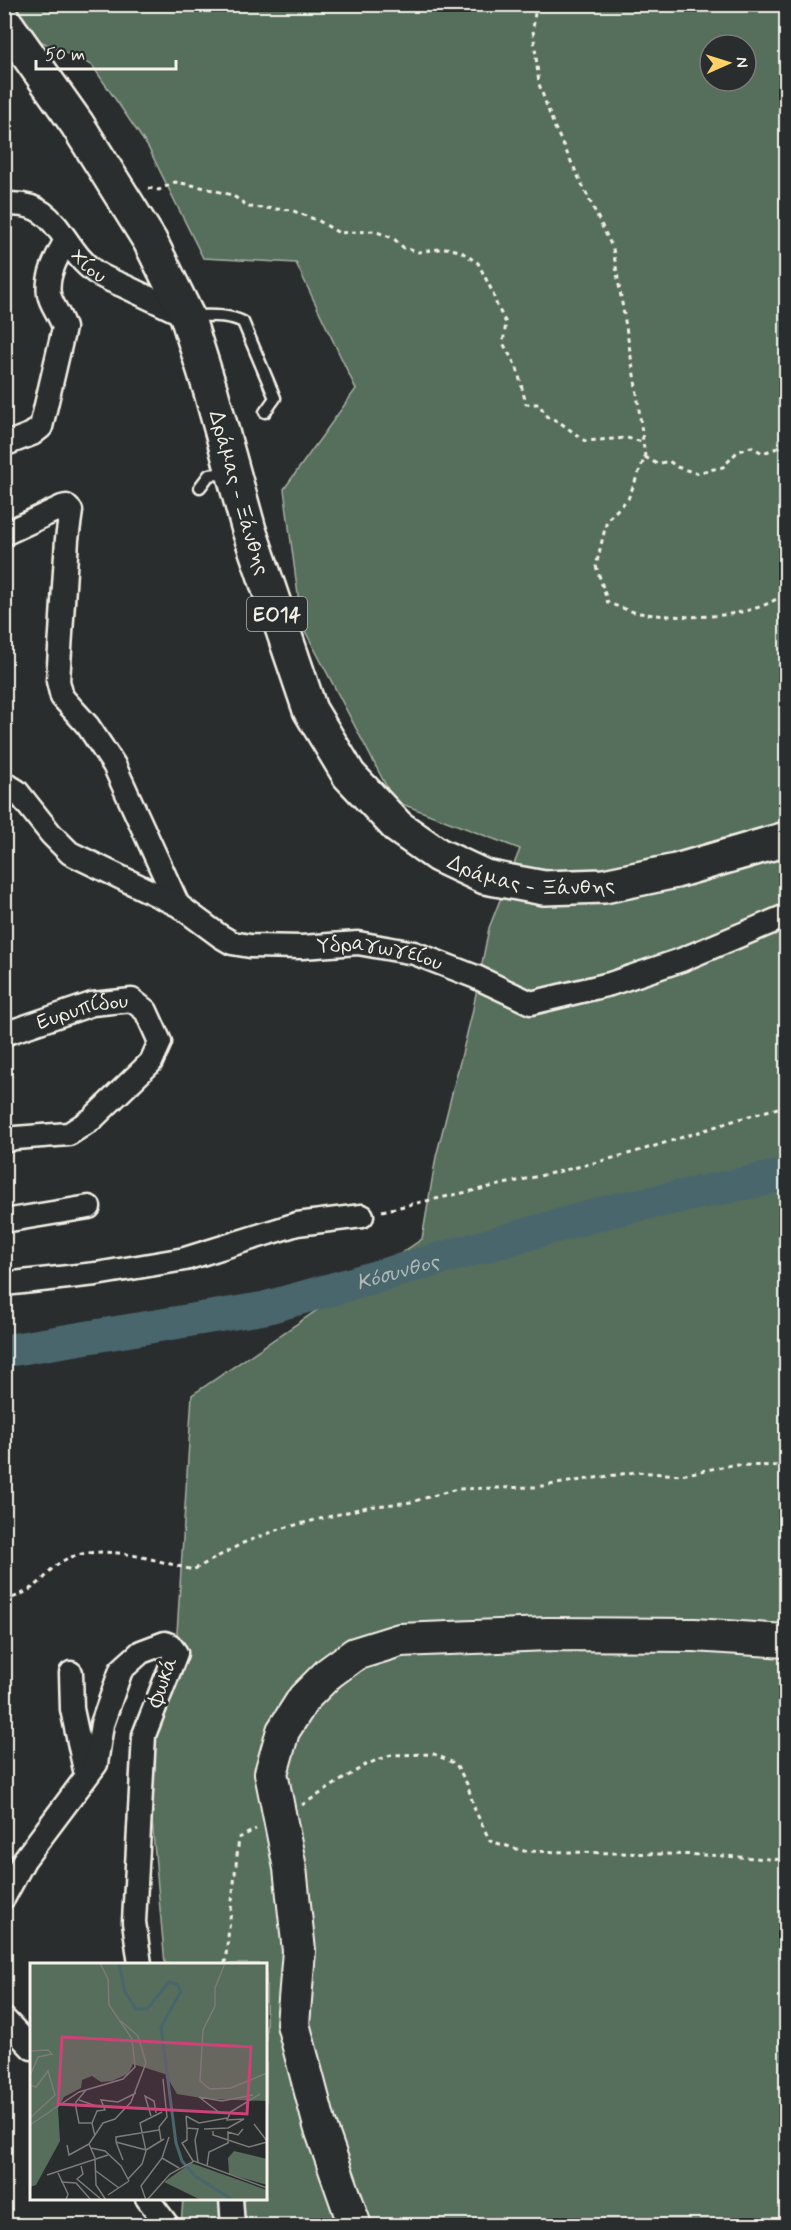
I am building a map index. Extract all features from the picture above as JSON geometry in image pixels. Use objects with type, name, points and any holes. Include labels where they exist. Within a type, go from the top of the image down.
[{"type":"main road","name":"Δράμας - Ξάνθης","points":[[4,21],[77,124],[150,241],[187,316],[211,392],[249,530],[310,710],[349,775],[398,827],[438,855],[485,877],[544,888],[604,886],[676,871],[786,839]]},
{"type":"street","name":"Χίου","points":[[4,206],[13,204],[38,208],[54,222],[79,260],[98,274],[187,316]]},
{"type":"street","points":[[6,444],[32,434],[41,427],[64,328],[49,294],[50,280],[54,265],[66,240]]},
{"type":"street","points":[[4,534],[62,507],[66,506],[71,511],[67,539],[58,681],[62,697],[88,726],[114,765],[178,905]]},
{"type":"street","name":"Υδραγωγείου","points":[[4,783],[17,791],[51,834],[70,853],[178,905],[232,943],[250,946],[302,947],[358,943],[414,953],[476,977],[531,1003],[609,984],[681,960],[786,916]]},
{"type":"street","name":"Ευρυπίδου","points":[[4,1034],[92,1004],[132,1000],[146,1011],[160,1042],[152,1062],[92,1119],[69,1134],[15,1138],[4,1141]]},
{"type":"street","points":[[4,1221],[89,1207]]},
{"type":"street","points":[[4,1284],[96,1274],[185,1259],[297,1224],[362,1216]]},
{"type":"street","points":[[356,2226],[320,2126],[293,2024],[299,1951],[290,1868],[271,1773],[283,1731],[304,1698],[329,1674],[355,1654],[400,1640],[547,1634],[694,1635],[786,1641]]},
{"type":"street","name":"Φωκά","points":[[4,1897],[24,1860],[96,1764],[102,1724],[121,1670],[141,1652],[165,1643],[170,1645],[176,1653],[144,1735],[134,1922],[140,1963]]},
{"type":"street","points":[[71,1673],[72,1709],[86,1775]]},
{"type":"street","points":[[4,2019],[30,2046]]},
{"type":"street","points":[[148,2200],[168,2226]]},
{"type":"street","points":[[231,2200],[233,2226]]},
{"type":"lane","points":[[187,316],[222,316],[243,322],[275,398],[265,412]]},
{"type":"lane","points":[[200,487],[209,475],[218,474],[228,479],[235,479]]},
{"type":"path","points":[[536,4],[532,30],[539,84],[554,126],[613,249],[631,351],[645,457],[628,499],[607,520],[596,566],[608,603],[645,614],[729,615],[777,600],[786,592]]},
{"type":"path","points":[[125,202],[139,187],[159,190],[175,182],[232,195],[249,207],[291,210],[319,221],[339,233],[374,231],[393,238],[405,248],[418,252],[446,248],[460,251],[477,263],[506,323],[503,343],[517,369],[526,404],[538,404],[547,417],[558,421],[585,441],[627,438],[643,442]]},
{"type":"path","points":[[645,457],[657,464],[669,461],[677,467],[696,473],[723,467],[737,452],[751,447],[763,453],[786,445]]},
{"type":"path","points":[[362,1216],[618,1156],[742,1117],[786,1106]]},
{"type":"path","points":[[4,1600],[15,1598],[41,1581],[54,1567],[74,1554],[93,1551],[151,1559],[193,1570],[243,1543],[280,1529],[367,1507],[411,1502],[457,1489],[536,1487],[635,1472],[681,1475],[732,1465],[786,1466]]},
{"type":"path","points":[[4,1516],[8,1531],[4,1535]]},
{"type":"path","points":[[225,1963],[239,1838],[280,1818],[367,1764],[391,1755],[434,1754],[456,1764],[467,1784],[475,1810],[490,1841],[524,1851],[708,1855],[786,1860]]},
{"type":"green space","points":[[5,4],[786,5],[786,2225],[181,2225],[183,2200],[267,2200],[267,1963],[165,1963],[146,1755],[174,1681],[192,1395],[422,1239],[436,1157],[472,1014],[489,928],[520,849],[394,801],[302,625],[284,489],[356,389],[296,263],[203,258],[148,147],[92,65],[5,25]]},
{"type":"waterway","name":"Κόσυνθος","points":[[4,1351],[265,1308],[610,1211],[786,1175]]}]
